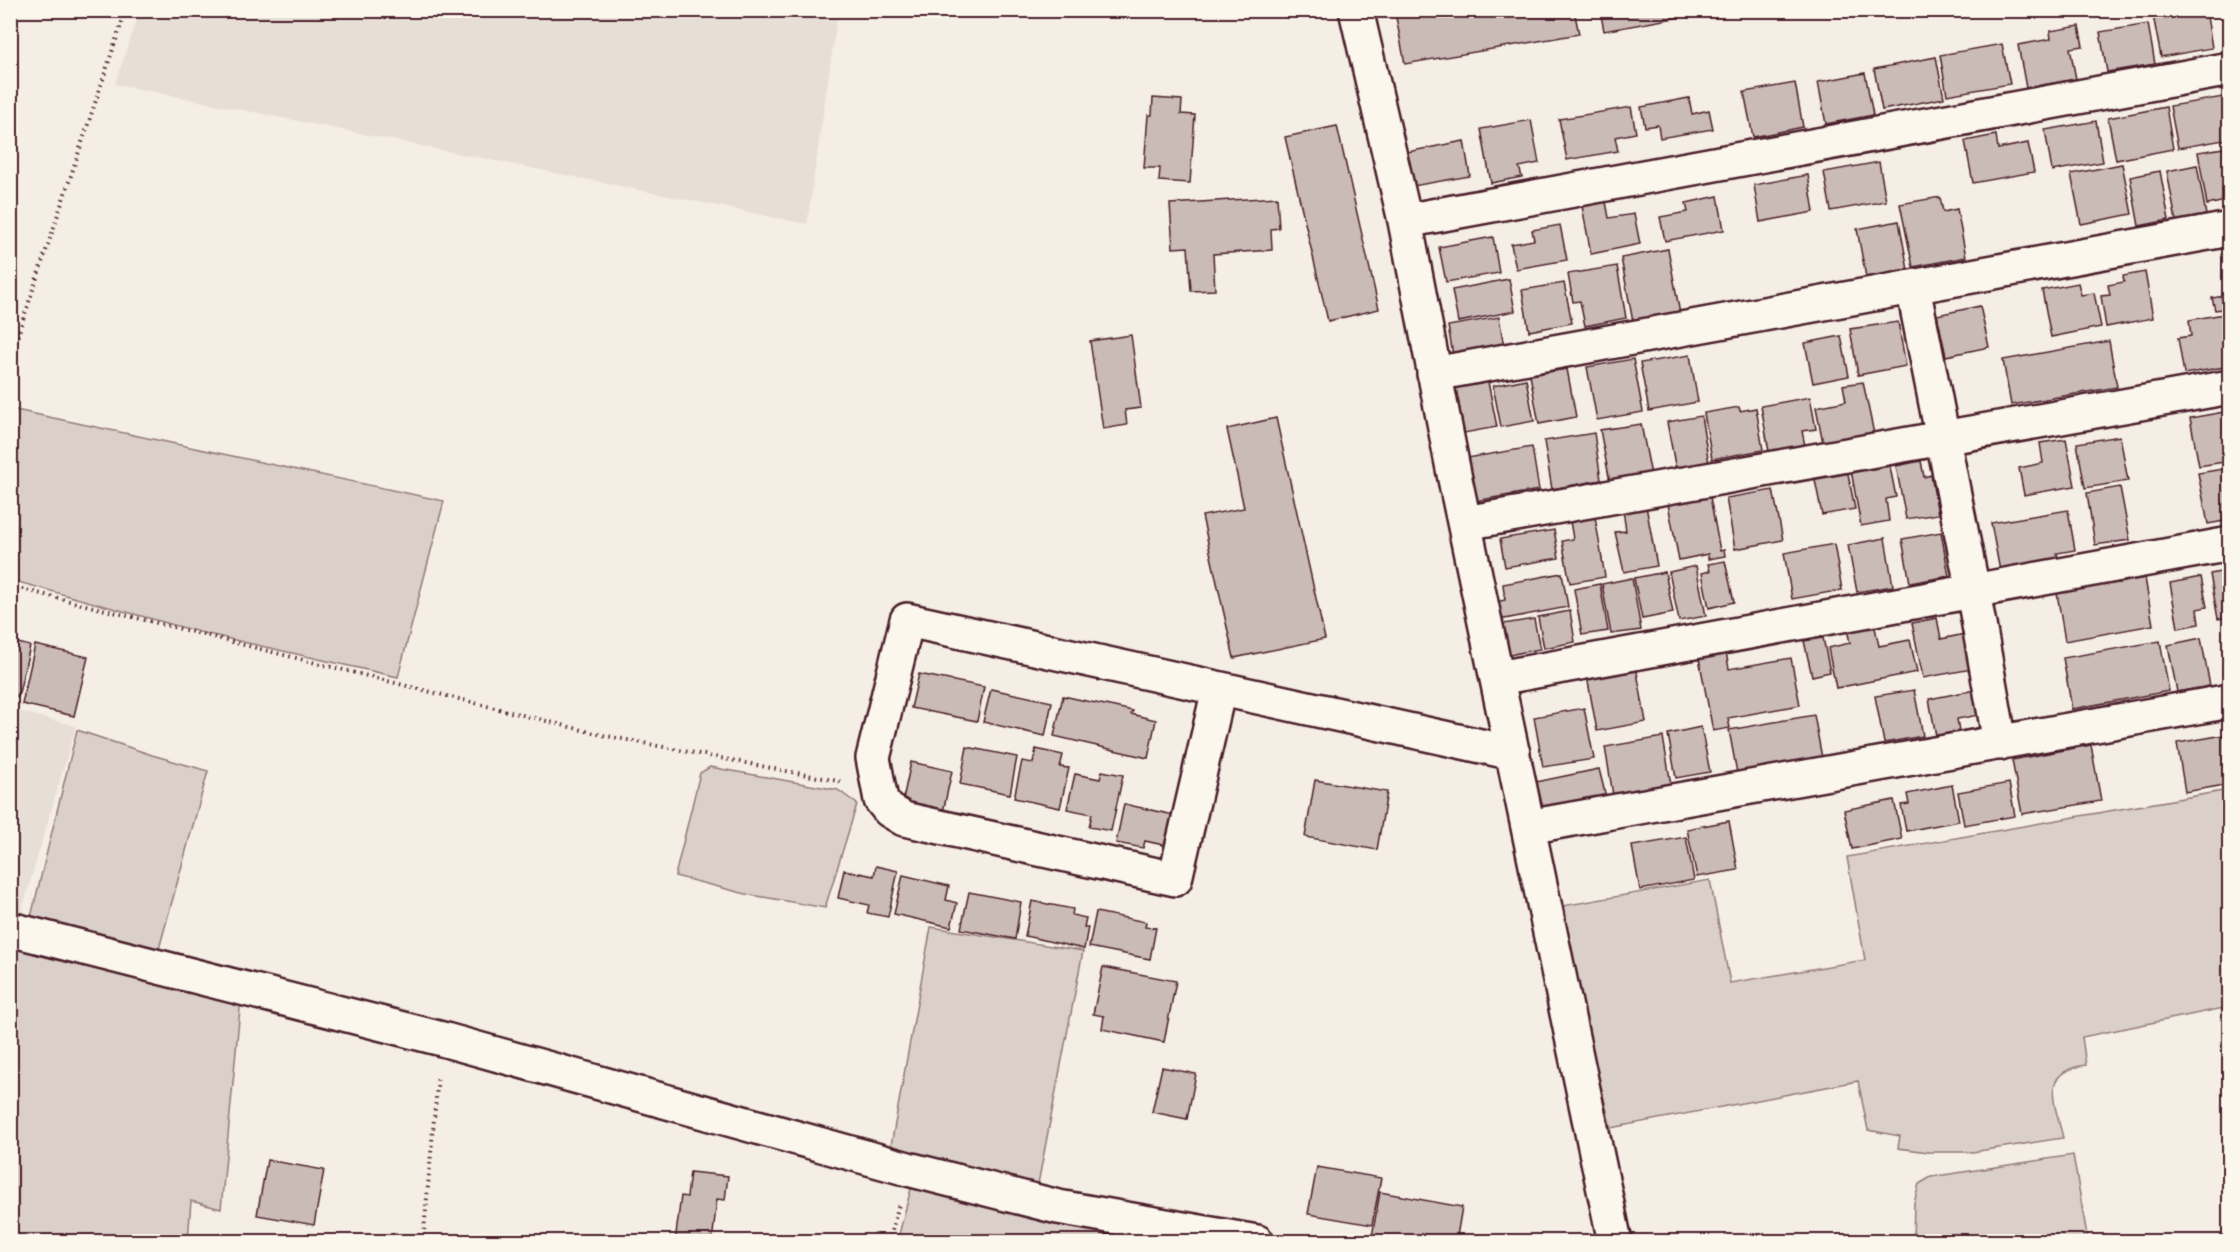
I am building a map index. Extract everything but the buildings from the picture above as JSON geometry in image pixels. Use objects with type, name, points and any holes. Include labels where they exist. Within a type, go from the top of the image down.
[{"type":"street","points":[[1356,10],[1405,221],[1434,374],[1615,1242]]},
{"type":"street","points":[[1405,221],[2229,69]]},
{"type":"street","points":[[1434,374],[2229,229]]},
{"type":"street","points":[[1913,287],[1973,591],[2000,743]]},
{"type":"street","points":[[1465,523],[2229,387]]},
{"type":"street","points":[[1498,678],[2229,544]]},
{"type":"street","points":[[1219,688],[1175,879],[904,819],[889,810],[881,800],[873,758],[907,620],[1219,688],[1513,753]]},
{"type":"street","points":[[1528,828],[2229,701]]},
{"type":"street","points":[[10,929],[442,1039],[908,1169],[1058,1208],[1257,1242]]},
{"type":"path","points":[[10,359],[126,10]]},
{"type":"path","points":[[10,586],[602,735],[879,789]]},
{"type":"path","points":[[423,1242],[442,1039]]},
{"type":"shaded area","points":[[140,11],[838,11],[807,224],[115,84]]},
{"type":"shaded area","points":[[11,409],[444,501],[398,677],[199,632],[11,580]]},
{"type":"shaded area","points":[[10,709],[76,726],[21,913],[10,910]]},
{"type":"shaded area","points":[[77,730],[208,771],[157,956],[31,917]]},
{"type":"shaded area","points":[[710,767],[838,790],[857,804],[825,908],[746,894],[675,876],[700,773]]},
{"type":"shaded area","points":[[2229,790],[2229,1007],[2082,1037],[2086,1065],[2061,1074],[2054,1091],[2054,1101],[2063,1138],[1972,1152],[1929,1152],[1898,1148],[1900,1136],[1868,1130],[1858,1081],[1611,1128],[1557,907],[1710,880],[1730,983],[1865,960],[1847,857]]},
{"type":"shaded area","points":[[931,927],[1083,951],[1037,1189],[890,1151]]},
{"type":"shaded area","points":[[10,939],[241,998],[221,1209],[191,1201],[188,1241],[11,1241]]},
{"type":"shaded area","points":[[2073,1155],[2088,1241],[1913,1241],[1914,1203],[1919,1184],[1931,1177]]},
{"type":"shaded area","points":[[913,1181],[1191,1242],[897,1242]]}]
